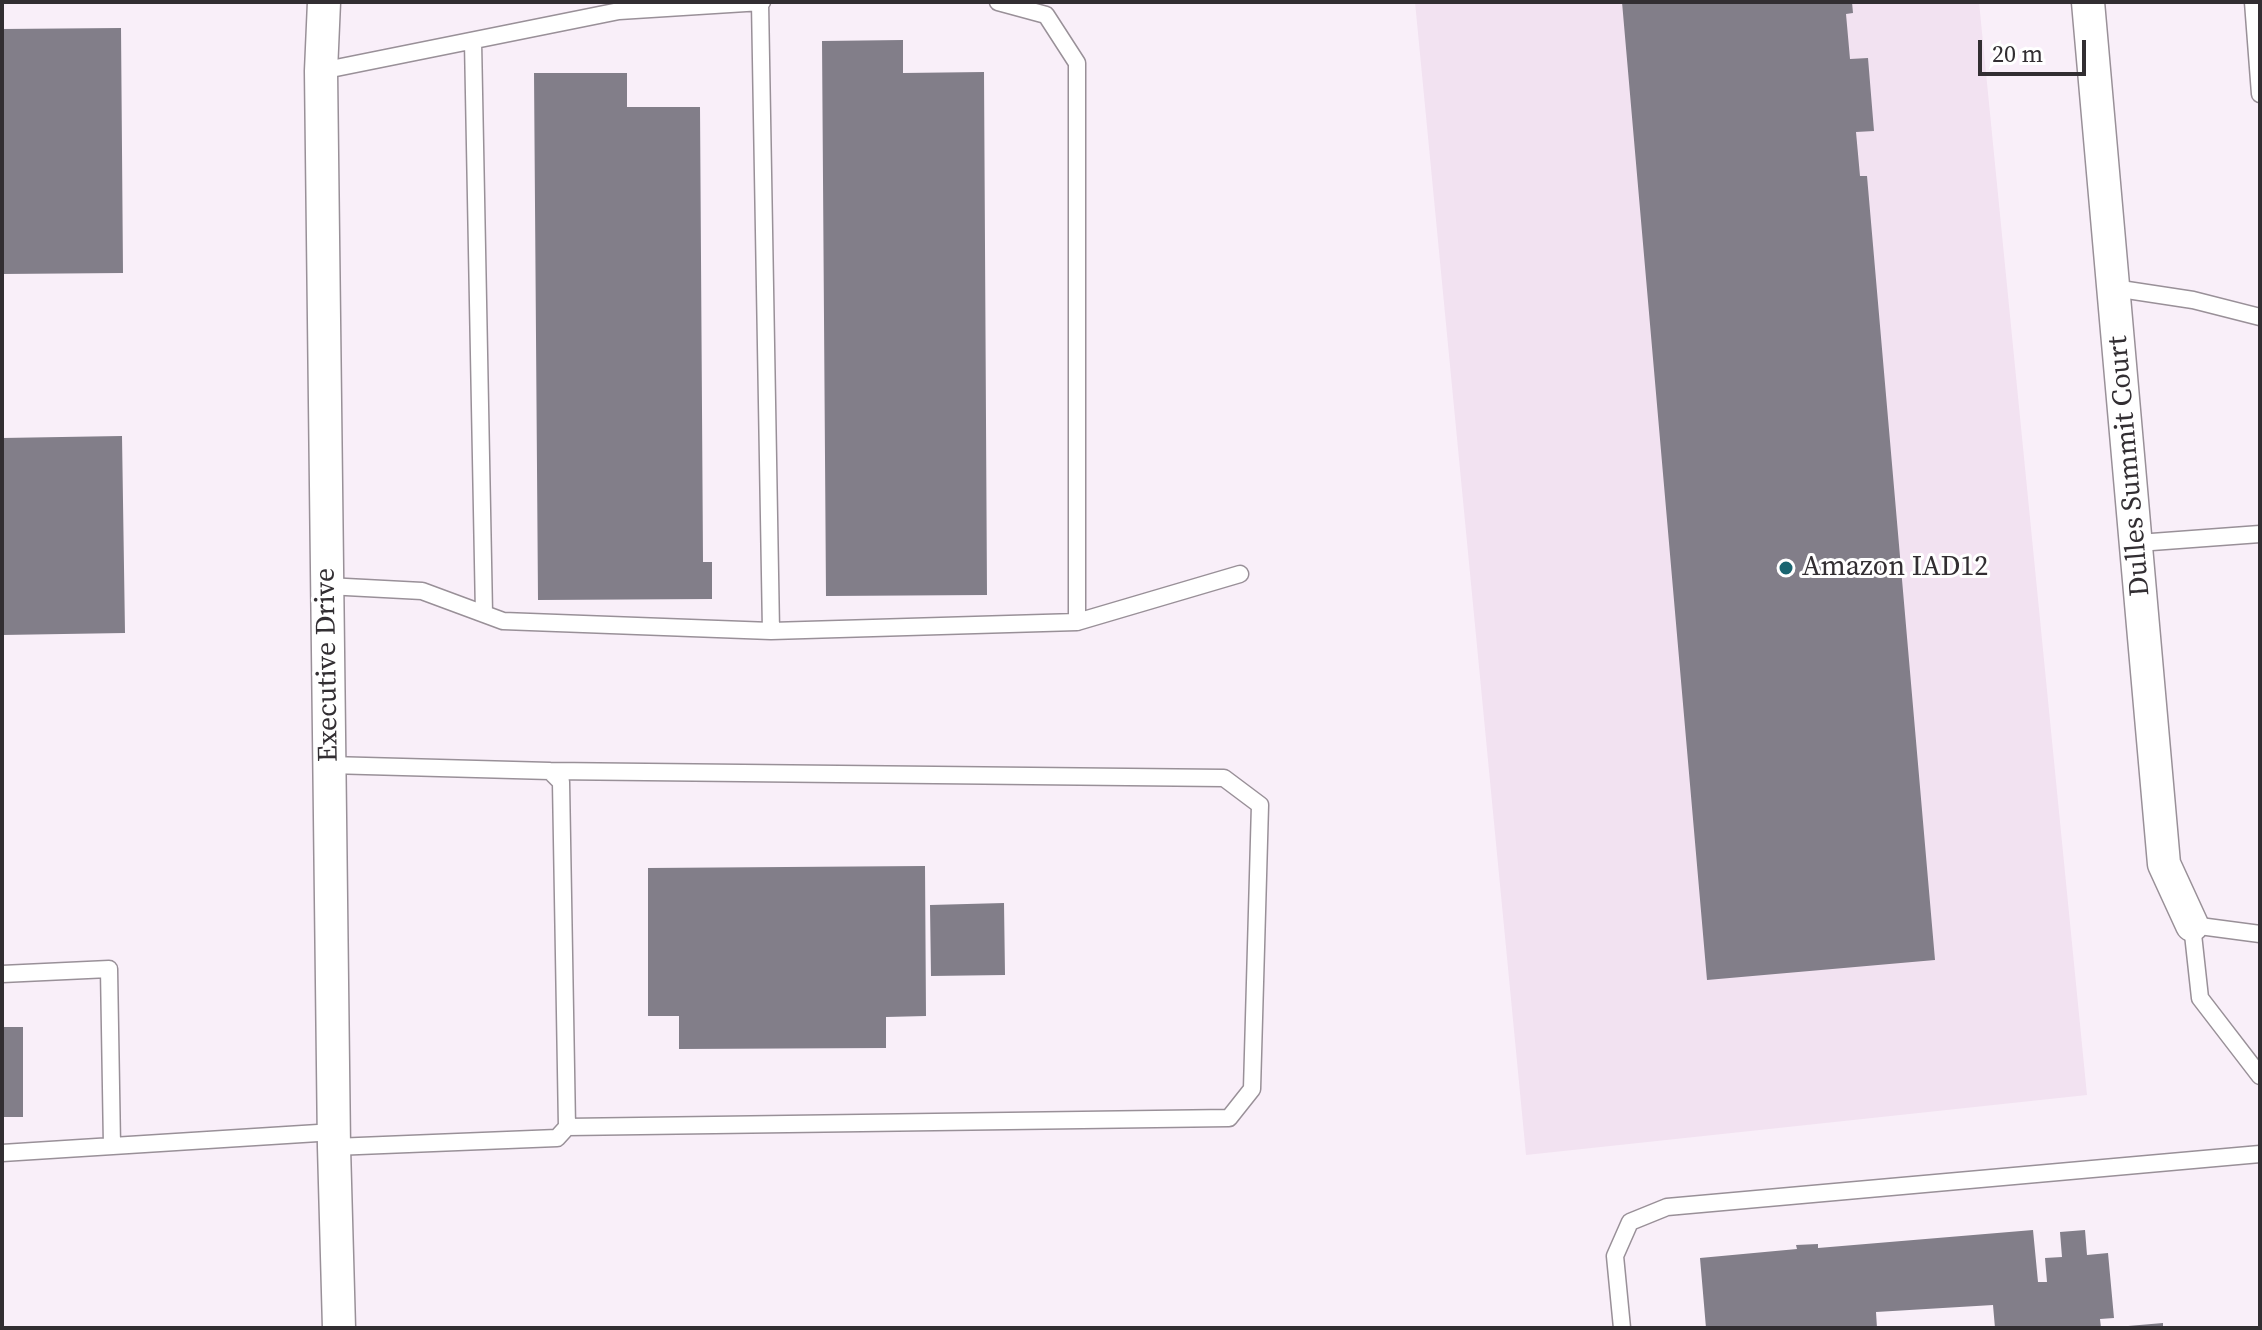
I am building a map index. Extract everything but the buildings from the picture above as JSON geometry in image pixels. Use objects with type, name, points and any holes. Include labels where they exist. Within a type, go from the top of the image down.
[{"type":"street","name":"Executive Drive","points":[[324,2],[321,71],[339,1328]]},
{"type":"street","name":"Dulles Summit Court","points":[[2088,2],[2164,864],[2192,925]]},
{"type":"lane","points":[[321,71],[619,11],[761,2],[771,631]]},
{"type":"lane","points":[[998,2],[1046,15],[1077,63],[1077,622]]},
{"type":"lane","points":[[2253,2],[2260,94]]},
{"type":"lane","points":[[473,41],[484,614]]},
{"type":"lane","points":[[2114,288],[2193,300],[2260,317]]},
{"type":"lane","points":[[2138,543],[2260,534]]},
{"type":"lane","points":[[327,586],[422,591],[503,621],[771,631],[1077,622],[1240,574]]},
{"type":"lane","points":[[329,765],[550,771],[1224,778],[1260,805],[1252,1089],[1229,1118],[567,1127]]},
{"type":"lane","points":[[2,1153],[334,1139],[557,1138],[567,1127],[561,782],[550,771]]},
{"type":"lane","points":[[2260,934],[2192,925],[2200,998],[2260,1076]]},
{"type":"lane","points":[[2,974],[109,969],[112,1146]]},
{"type":"lane","points":[[1622,1328],[1615,1256],[1630,1222],[1667,1207],[2260,1154]]},
{"type":"shaded area","points":[[1415,2],[1979,2],[2087,1095],[1526,1155]]},
{"type":"place","name":"Amazon IAD12","points":[[1786,568]]}]
